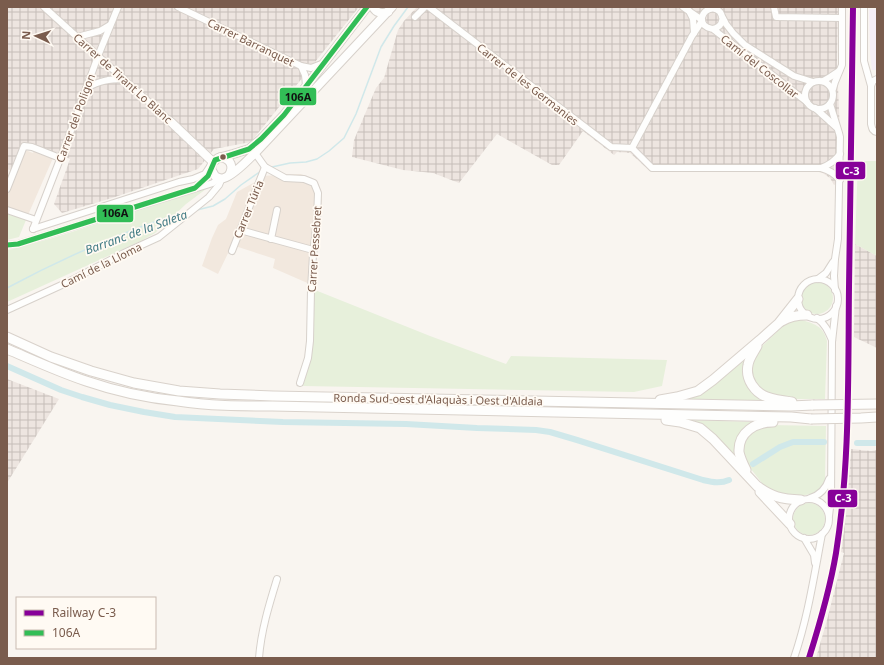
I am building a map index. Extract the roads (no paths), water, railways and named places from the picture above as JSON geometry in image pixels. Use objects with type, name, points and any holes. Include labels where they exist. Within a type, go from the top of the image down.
[{"type":"main road","points":[[779,323],[798,299]]},
{"type":"main road","points":[[649,404],[659,400],[698,391],[713,380],[779,323],[788,317],[807,315]]},
{"type":"main road","name":"Ronda Sud-oest d'Alaquàs i Oest d'Aldaia","points":[[7,337],[51,357],[91,371],[134,383],[179,391],[273,396],[649,404],[791,406],[877,404]]},
{"type":"main road","points":[[760,340],[748,364],[749,379],[754,388],[767,397],[813,405]]},
{"type":"main road","name":"Ronda Sud-oest d'Alaquàs i Oest d'Aldaia","points":[[7,349],[87,381],[132,393],[178,402],[219,405],[791,417],[811,419],[877,417]]},
{"type":"main road","points":[[650,414],[662,419],[680,422],[700,428],[713,439],[750,478],[763,495],[790,524]]},
{"type":"main road","points":[[750,478],[739,453],[740,442],[746,432],[755,425],[763,422],[800,421],[811,419]]},
{"type":"main road","points":[[757,486],[779,498],[805,499]]},
{"type":"street","name":"Carrer de Tirant Lo Blanc","points":[[44,7],[215,162]]},
{"type":"street","name":"Carrer del Poligon","points":[[118,7],[33,229],[172,184],[193,179],[205,174],[215,162]]},
{"type":"street","name":"Carrer Barranquet","points":[[178,7],[301,66],[311,68],[325,63]]},
{"type":"street","points":[[215,162],[249,149],[261,139],[284,115],[367,7]]},
{"type":"street","points":[[373,7],[377,12],[381,13],[390,9]]},
{"type":"street","points":[[415,17],[425,7]]},
{"type":"street","name":"Carrer de les Germanies","points":[[429,7],[610,147],[632,148]]},
{"type":"street","points":[[774,7],[776,17],[842,18]]},
{"type":"street","points":[[815,108],[822,109],[830,104],[833,97],[835,82],[842,67],[842,7]]},
{"type":"street","points":[[864,7],[864,61],[871,86],[871,124],[872,129],[877,132]]},
{"type":"street","name":"Camí de la Lloma","points":[[7,245],[18,244],[213,183],[236,171],[255,153],[390,9]]},
{"type":"street","points":[[708,9],[632,148],[652,168],[821,168],[833,173],[840,180]]},
{"type":"street","points":[[687,10],[697,12],[715,9],[721,12],[721,24],[716,28],[710,28],[693,35]]},
{"type":"street","points":[[687,10],[693,19],[693,35]]},
{"type":"street","points":[[687,10],[702,20],[703,24],[710,28]]},
{"type":"street","name":"Camí del Coscollar","points":[[721,12],[726,24],[745,45],[794,76],[813,82]]},
{"type":"street","points":[[77,37],[100,31],[110,25]]},
{"type":"street","name":"Camí del Coscollar","points":[[710,28],[807,102]]},
{"type":"street","name":"Carrer Barranquet","points":[[301,66],[305,75],[306,86]]},
{"type":"street","points":[[823,81],[834,75],[842,67]]},
{"type":"street","points":[[86,88],[98,82],[113,79],[124,79]]},
{"type":"street","points":[[871,86],[872,81],[877,79]]},
{"type":"street","points":[[833,90],[829,84],[823,81],[820,80],[813,82],[806,90],[806,98],[807,102],[811,106],[838,128]]},
{"type":"street","points":[[830,104],[840,135],[838,241],[834,276],[837,301],[832,342],[831,500],[828,526],[822,534],[816,538],[810,539],[799,536],[795,533],[790,524],[789,518],[792,508],[796,503],[820,494],[825,488],[831,473]]},
{"type":"street","points":[[7,189],[24,146],[32,147],[60,158]]},
{"type":"street","name":"Carrer Pessebret","points":[[255,153],[265,166],[285,178],[304,179],[314,183],[318,193],[317,220],[313,250],[310,341],[308,358],[300,383]]},
{"type":"street","points":[[821,168],[837,159],[840,154]]},
{"type":"street","points":[[227,159],[231,164],[232,170],[223,177],[215,176],[215,162],[227,159]]},
{"type":"street","name":"Camí de la Lloma","points":[[195,188],[207,177],[215,162]]},
{"type":"street","name":"Carrer Túria","points":[[232,251],[265,166]]},
{"type":"street","name":"Camí de la Lloma","points":[[7,310],[66,283],[159,237],[209,197],[219,185],[223,177]]},
{"type":"street","points":[[7,210],[36,220]]},
{"type":"street","points":[[271,239],[277,210]]},
{"type":"street","points":[[240,230],[313,250]]},
{"type":"street","points":[[832,342],[826,327],[816,318],[807,315],[802,311],[798,299],[799,293],[806,282],[824,276],[835,259]]},
{"type":"street","points":[[818,279],[828,282],[835,290]]},
{"type":"street","points":[[816,318],[823,318],[828,315],[836,306]]},
{"type":"street","points":[[805,499],[814,499],[823,504],[826,507],[829,516]]},
{"type":"street","points":[[794,658],[804,627],[822,534]]},
{"type":"street","points":[[804,538],[814,555],[816,568]]},
{"type":"street","points":[[259,658],[266,618],[277,579]]},
{"type":"waterway","name":"Barranc de la Saleta","points":[[272,167],[317,159],[344,138],[356,114],[381,47],[408,7]]},
{"type":"waterway","name":"Barranc de la Saleta","points":[[197,210],[213,206],[225,199],[241,185],[261,171]]},
{"type":"waterway","name":"Barranc de la Saleta","points":[[7,288],[102,242],[154,222],[187,212]]},
{"type":"waterway","points":[[7,366],[61,390],[82,397],[110,405],[175,417],[283,422],[406,424],[536,430],[550,432],[577,440],[703,480],[713,482],[729,480]]},
{"type":"waterway","points":[[753,464],[780,447],[793,442],[824,442]]},
{"type":"waterway","points":[[857,443],[877,443]]},
{"type":"rail line","name":"C-3","points":[[809,658],[834,566],[844,487],[848,387],[853,7]]}]
